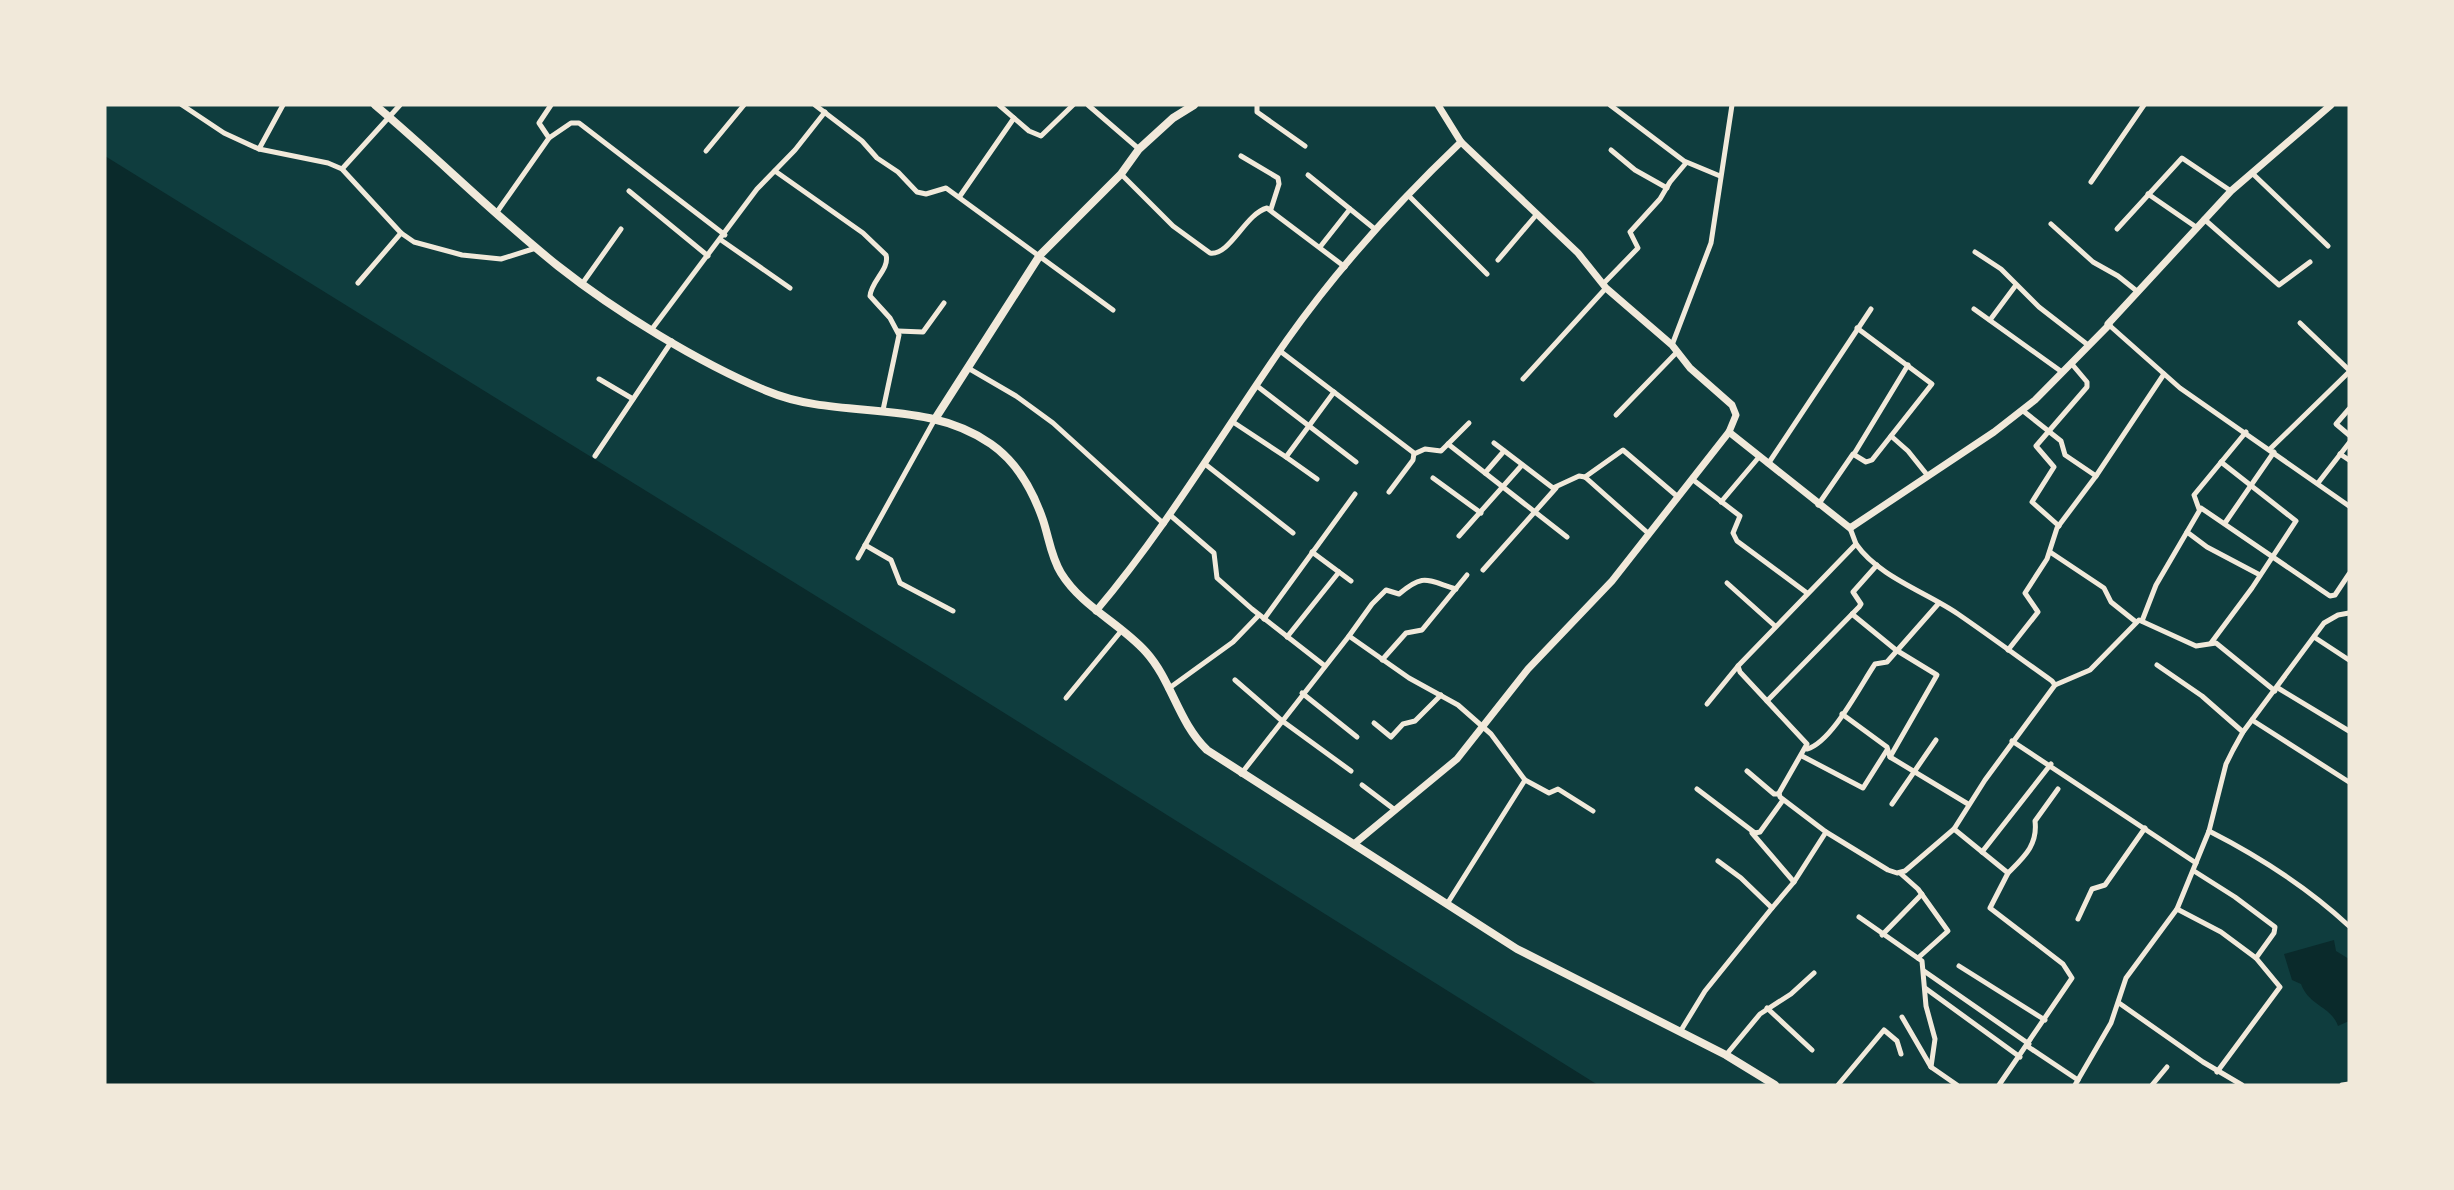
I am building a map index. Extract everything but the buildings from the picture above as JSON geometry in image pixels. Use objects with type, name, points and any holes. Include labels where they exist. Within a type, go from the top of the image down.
[{"type":"main road","points":[[375,105],[537,248],[582,284],[672,341],[771,393],[812,402],[935,419],[980,437],[1008,458],[1033,495],[1059,570],[1068,584],[1096,611],[1122,630],[1153,661],[1192,734],[1214,755],[1517,949],[1726,1055],[1775,1085]]},
{"type":"main road","points":[[935,419],[1040,255],[1120,174],[1139,149],[1173,118],[1194,105]]},
{"type":"street","points":[[182,105],[224,133],[259,149],[312,159],[342,169],[401,233],[414,242],[462,255],[501,259],[537,248]]},
{"type":"street","points":[[259,149],[283,105]]},
{"type":"street","points":[[342,169],[400,105]]},
{"type":"street","points":[[549,138],[539,123],[551,105]]},
{"type":"street","points":[[706,151],[744,105]]},
{"type":"street","points":[[815,105],[862,141],[877,158],[898,172],[917,192],[926,194],[946,188],[960,196],[1113,310]]},
{"type":"street","points":[[999,105],[1041,136],[1073,105]]},
{"type":"street","points":[[1088,105],[1139,149]]},
{"type":"street","points":[[1257,105],[1257,112],[1281,130],[1287,130],[1305,146]]},
{"type":"street","points":[[1354,844],[1448,768],[1528,669],[1612,581],[1729,432],[1736,414],[1732,405],[1604,286],[1578,253],[1461,142],[1438,105]]},
{"type":"street","points":[[1610,105],[1686,162],[1720,176]]},
{"type":"street","points":[[1616,415],[1674,349],[1711,243],[1732,105]]},
{"type":"street","points":[[2091,182],[2144,105]]},
{"type":"street","points":[[1850,528],[2022,410],[2109,325],[2231,191],[2331,105]]},
{"type":"street","points":[[652,329],[723,238],[757,189],[825,112]]},
{"type":"street","points":[[960,196],[1014,118]]},
{"type":"street","points":[[497,212],[549,138],[571,123],[579,123],[723,238],[790,288]]},
{"type":"street","points":[[1096,611],[1164,524],[1280,351],[1345,267],[1376,230],[1461,142]]},
{"type":"street","points":[[1611,150],[1635,170],[1667,188]]},
{"type":"street","points":[[1241,156],[1278,178],[1279,184],[1270,209]]},
{"type":"street","points":[[2117,228],[2183,158],[2231,191]]},
{"type":"street","points":[[1523,379],[1638,248],[1629,233],[1686,162]]},
{"type":"street","points":[[774,171],[863,233],[886,255],[885,265],[873,284],[870,296],[890,318],[898,331],[897,351],[883,410]]},
{"type":"street","points":[[2252,173],[2328,246]]},
{"type":"street","points":[[1120,174],[1173,226],[1210,253],[1220,253],[1257,213],[1263,209],[1270,209],[1345,267]]},
{"type":"street","points":[[1308,175],[1376,230]]},
{"type":"street","points":[[629,191],[708,256]]},
{"type":"street","points":[[2148,194],[2196,227]]},
{"type":"street","points":[[1409,196],[1487,274]]},
{"type":"street","points":[[1320,247],[1350,209]]},
{"type":"street","points":[[1498,260],[1538,214]]},
{"type":"street","points":[[2204,219],[2279,285],[2310,262]]},
{"type":"street","points":[[2051,224],[2093,262],[2118,276],[2138,292]]},
{"type":"street","points":[[582,284],[621,229]]},
{"type":"street","points":[[358,283],[401,233]]},
{"type":"street","points":[[1975,252],[2001,269],[2039,307],[2088,345]]},
{"type":"street","points":[[1990,321],[2016,285]]},
{"type":"street","points":[[898,331],[923,332],[944,303]]},
{"type":"street","points":[[1768,465],[1871,309]]},
{"type":"street","points":[[1974,309],[2062,372]]},
{"type":"street","points":[[2225,523],[2272,450],[2349,371],[2300,323]]},
{"type":"street","points":[[2109,325],[2180,388],[2272,450],[2349,506]]},
{"type":"street","points":[[1854,454],[1866,462],[1871,461],[1932,384],[1857,328]]},
{"type":"street","points":[[596,456],[672,341]]},
{"type":"street","points":[[1280,351],[1414,454]]},
{"type":"street","points":[[2059,526],[2032,500],[2054,468],[2036,446],[2087,387],[2087,381],[2071,363]]},
{"type":"street","points":[[1818,505],[1854,454],[1908,365]]},
{"type":"street","points":[[968,368],[1016,396],[1053,423],[1164,524]]},
{"type":"street","points":[[2008,650],[2038,612],[2025,592],[2050,552],[2059,526],[2096,476],[2164,374]]},
{"type":"street","points":[[599,379],[633,399]]},
{"type":"street","points":[[2342,379],[2349,384]]},
{"type":"street","points":[[1257,386],[1356,462]]},
{"type":"street","points":[[1286,457],[1334,392]]},
{"type":"street","points":[[2349,409],[2336,424],[2349,435]]},
{"type":"street","points":[[2022,410],[2061,441],[2065,455],[2096,476]]},
{"type":"street","points":[[858,558],[935,419]]},
{"type":"street","points":[[1233,422],[1317,479]]},
{"type":"street","points":[[1389,492],[1414,454],[1425,449],[1440,451],[1468,423]]},
{"type":"street","points":[[1729,432],[1818,505],[1850,528],[1856,544],[1877,565],[1939,603],[2055,685]]},
{"type":"street","points":[[2199,509],[2194,497],[2246,432]]},
{"type":"street","points":[[1891,436],[1908,450],[1928,476]]},
{"type":"street","points":[[1494,443],[1556,488]]},
{"type":"street","points":[[2318,483],[2349,443]]},
{"type":"street","points":[[1448,444],[1567,537]]},
{"type":"street","points":[[1585,477],[1623,450],[1678,497]]},
{"type":"street","points":[[1485,473],[1504,451]]},
{"type":"street","points":[[2340,454],[2349,460]]},
{"type":"street","points":[[1721,501],[1759,457]]},
{"type":"street","points":[[2211,643],[2296,520],[2221,462]]},
{"type":"street","points":[[1205,464],[1293,533]]},
{"type":"street","points":[[1459,536],[1522,465]]},
{"type":"street","points":[[1483,570],[1556,488],[1579,476],[1585,477],[1649,534]]},
{"type":"street","points":[[1433,478],[1481,513]]},
{"type":"street","points":[[1692,479],[1740,516],[1732,533],[1737,541],[1807,593]]},
{"type":"street","points":[[1168,689],[1233,642],[1261,617],[1356,494]]},
{"type":"street","points":[[2199,509],[2202,508],[2274,555],[2332,597],[2349,574]]},
{"type":"street","points":[[1900,873],[1954,830],[1968,804],[2055,685],[2090,670],[2139,622],[2156,585],[2199,509]]},
{"type":"street","points":[[1170,515],[1214,553],[1217,578],[1261,617],[1325,666]]},
{"type":"street","points":[[2187,532],[2207,547],[2260,575]]},
{"type":"street","points":[[1707,704],[1775,626],[1856,544]]},
{"type":"street","points":[[865,545],[891,560],[900,583],[953,611]]},
{"type":"street","points":[[1312,552],[1351,581]]},
{"type":"street","points":[[2050,552],[2104,588],[2111,602],[2139,622],[2196,646],[2211,643],[2219,645],[2276,689],[2349,731]]},
{"type":"street","points":[[1767,701],[1860,605],[1852,592],[1877,565]]},
{"type":"street","points":[[1287,637],[1339,572]]},
{"type":"street","points":[[1382,660],[1406,633],[1422,630],[1467,574]]},
{"type":"street","points":[[1241,774],[1372,604],[1386,590],[1399,594],[1419,579],[1456,589]]},
{"type":"street","points":[[1726,583],[1775,626]]},
{"type":"street","points":[[1779,794],[1807,749],[1816,746],[1842,714],[1875,664],[1885,663],[1939,603]]},
{"type":"street","points":[[1924,971],[2028,1045],[2076,1083],[2111,1023],[2131,970],[2177,909],[2209,831],[2226,764],[2242,732],[2331,618],[2349,613]]},
{"type":"street","points":[[1852,614],[1896,650],[1937,676],[1890,757]]},
{"type":"street","points":[[1066,698],[1122,630]]},
{"type":"street","points":[[1349,636],[1382,660],[1458,705],[1482,725],[1525,780],[1549,793],[1557,788],[1593,811]]},
{"type":"street","points":[[2314,637],[2349,660]]},
{"type":"street","points":[[2157,665],[2202,696],[2242,732]]},
{"type":"street","points":[[1738,666],[1740,672],[1806,742],[1807,749]]},
{"type":"street","points":[[1235,680],[1281,720],[1351,771]]},
{"type":"street","points":[[1302,693],[1357,737]]},
{"type":"street","points":[[1374,723],[1389,736],[1393,736],[1403,724],[1415,721],[1441,695]]},
{"type":"street","points":[[1842,714],[1888,749],[1890,757],[1968,804]]},
{"type":"street","points":[[2252,720],[2349,783]]},
{"type":"street","points":[[1892,804],[1936,740]]},
{"type":"street","points":[[2012,741],[2051,764],[2196,863]]},
{"type":"street","points":[[1802,756],[1862,788],[1888,749]]},
{"type":"street","points":[[1982,852],[2051,764]]},
{"type":"street","points":[[1747,771],[1774,794],[1779,794],[1783,800],[1827,832],[1888,870],[1900,873],[1922,894],[1948,932],[1918,958]]},
{"type":"street","points":[[1447,904],[1525,780]]},
{"type":"street","points":[[1362,785],[1395,810]]},
{"type":"street","points":[[1697,789],[1751,832],[1794,882]]},
{"type":"street","points":[[1999,1085],[2069,985],[2071,974],[2063,964],[1990,908],[2008,873],[2029,852],[2035,836],[2035,821],[2058,789]]},
{"type":"street","points":[[1751,832],[1760,832],[1783,800]]},
{"type":"street","points":[[2078,919],[2092,889],[2105,885],[2145,828]]},
{"type":"street","points":[[1954,830],[2008,873]]},
{"type":"street","points":[[2209,831],[2258,857],[2310,892],[2349,926]]},
{"type":"street","points":[[1680,1032],[1705,991],[1794,882],[1827,832]]},
{"type":"street","points":[[1718,861],[1758,893],[1772,908]]},
{"type":"street","points":[[2194,871],[2235,897],[2275,927],[2274,933],[2256,958]]},
{"type":"street","points":[[1882,935],[1922,894]]},
{"type":"street","points":[[2177,909],[2221,932],[2256,958],[2280,987],[2217,1071]]},
{"type":"street","points":[[1859,917],[1918,958],[1924,971],[1926,1006],[1935,1039],[1931,1067]]},
{"type":"street","points":[[1959,966],[2045,1020]]},
{"type":"street","points":[[1726,1055],[1767,1008],[1791,994],[1814,973]]},
{"type":"street","points":[[1925,988],[2020,1057]]},
{"type":"street","points":[[2119,1003],[2217,1071],[2242,1085]]},
{"type":"street","points":[[1767,1008],[1812,1050]]},
{"type":"street","points":[[1902,1017],[1931,1067],[1957,1085]]},
{"type":"street","points":[[1838,1085],[1884,1029],[1897,1041],[1901,1054]]},
{"type":"street","points":[[2152,1085],[2167,1067]]},
{"type":"street","points":[[2342,1085],[2349,1084]]},
{"type":"water","points":[[105,156],[942,674],[1598,1085],[105,1085]]},
{"type":"water","points":[[2334,940],[2336,951],[2349,959],[2349,1021],[2338,1026],[2330,1014],[2309,997],[2301,984],[2292,980],[2284,954]]}]
